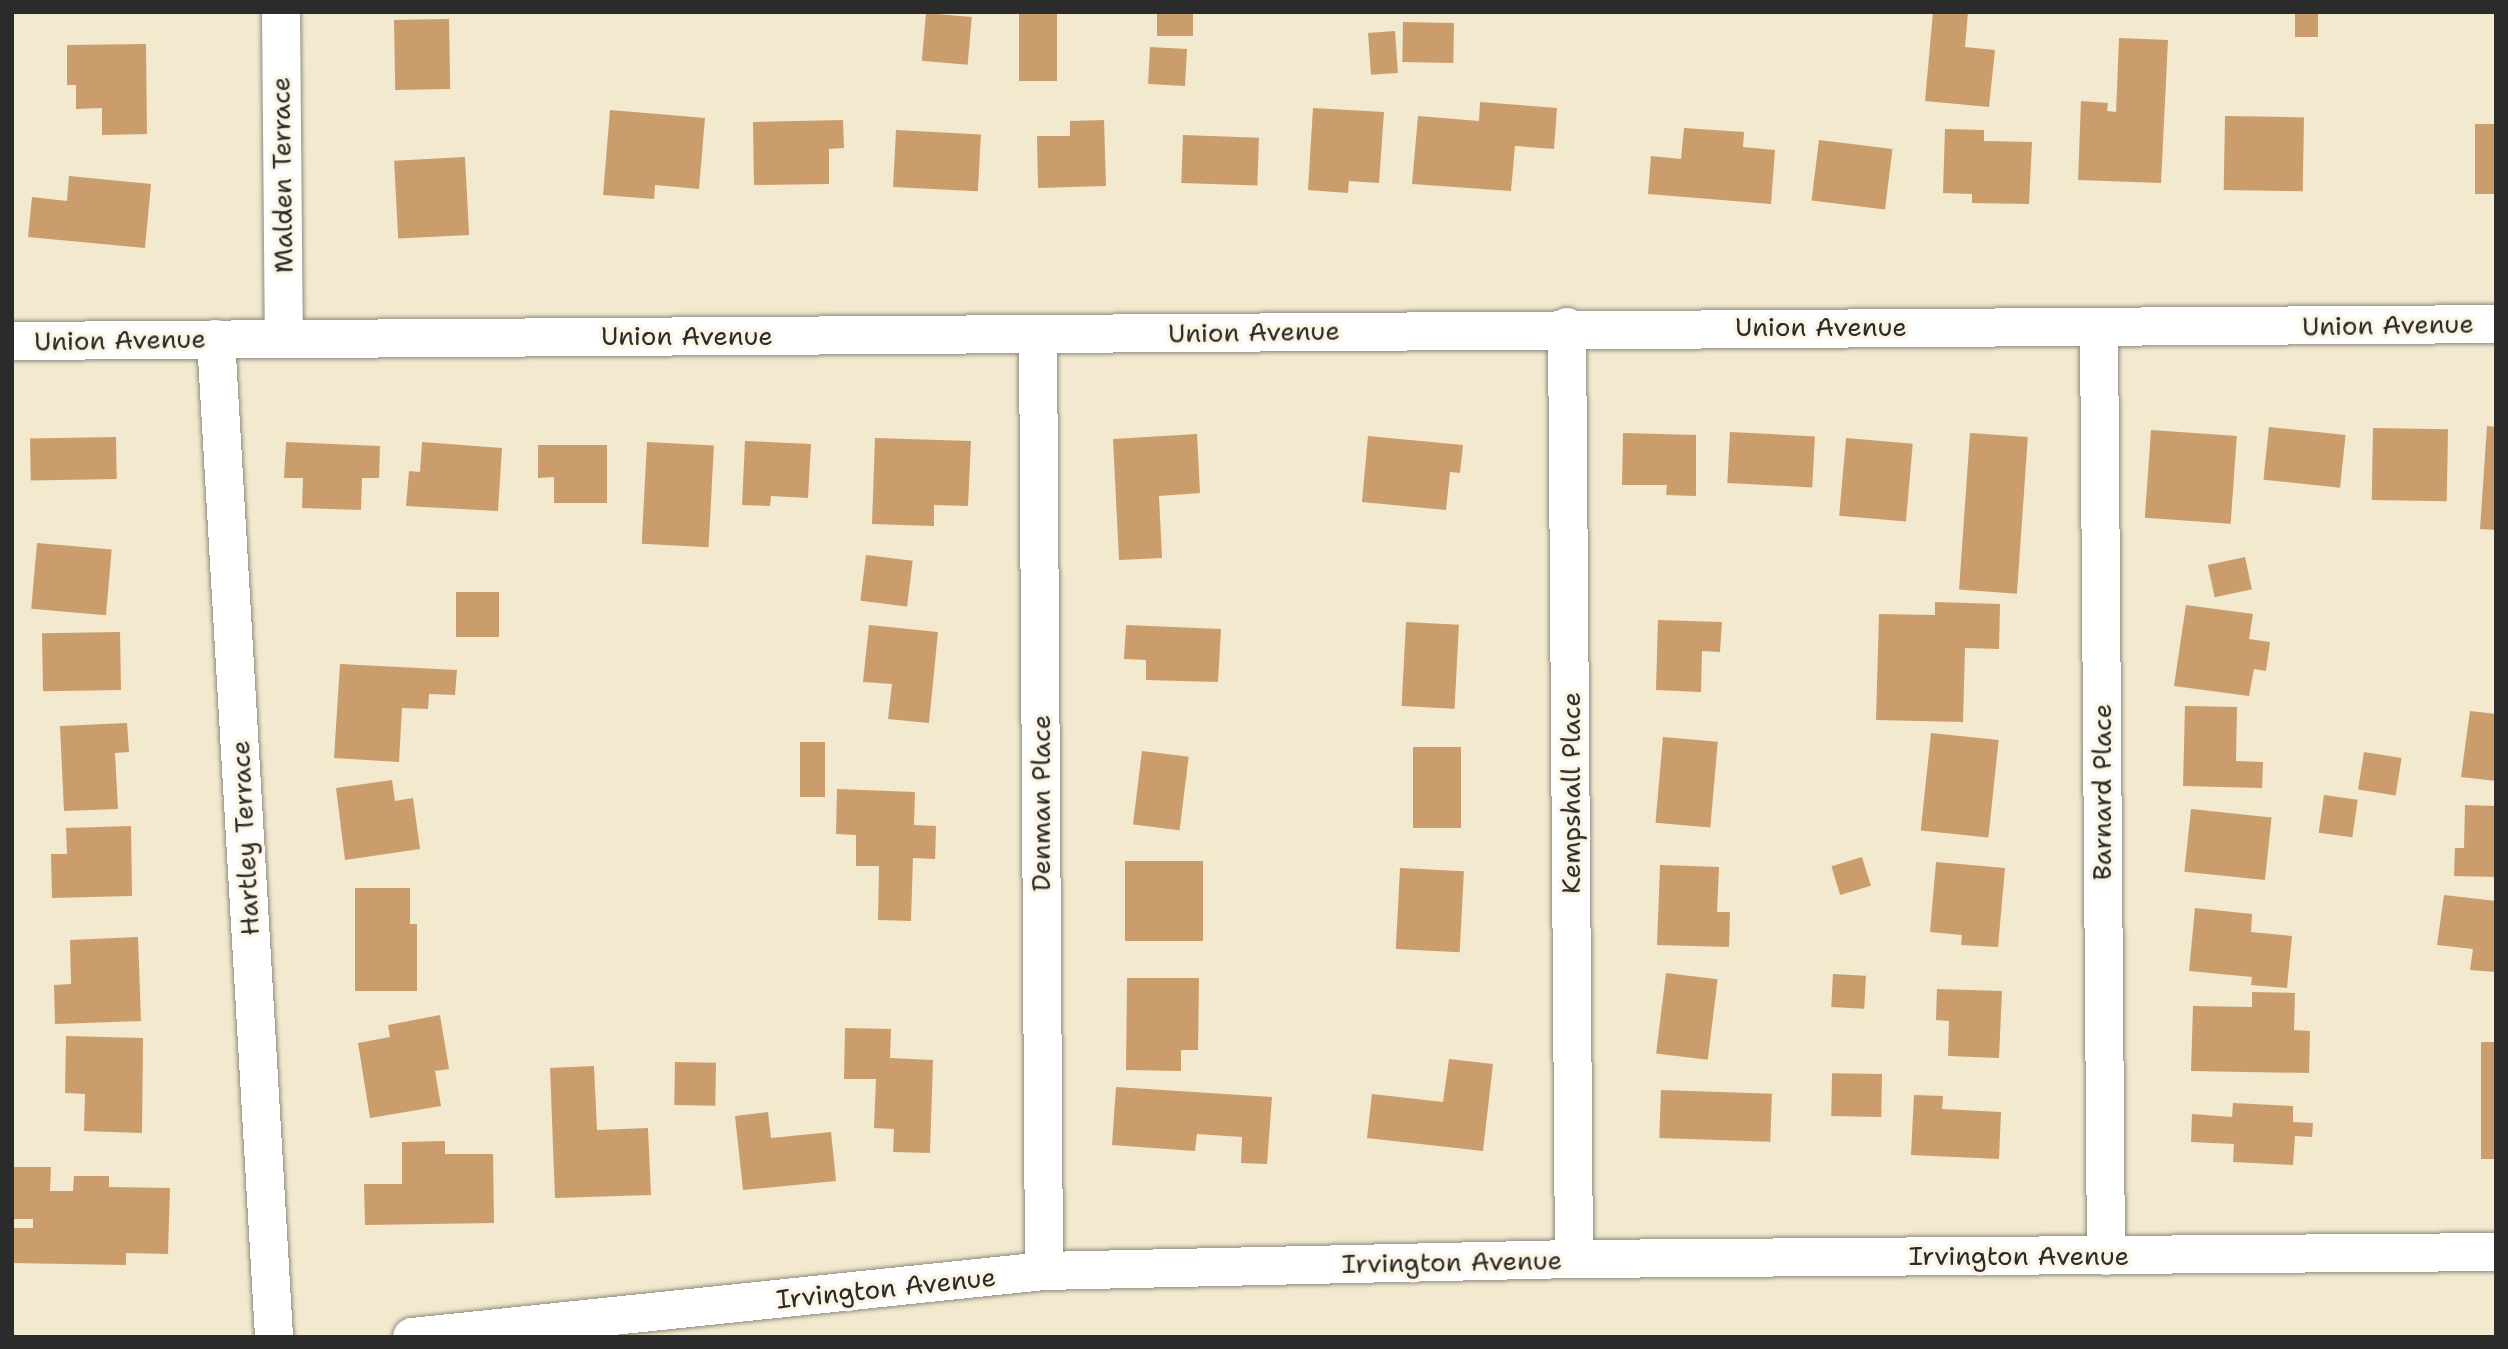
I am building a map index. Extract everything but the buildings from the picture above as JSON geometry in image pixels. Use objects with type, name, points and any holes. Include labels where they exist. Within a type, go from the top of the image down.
[{"type":"street","name":"Malden Terrace","points":[[281,12],[284,338]]},
{"type":"street","name":"Union Avenue","points":[[12,341],[1038,335],[1567,327],[2496,324]]},
{"type":"street","name":"Kempshall Place","points":[[1567,327],[1574,1259]]},
{"type":"street","name":"Barnard Place","points":[[2099,327],[2105,1256]]},
{"type":"street","name":"Denman Place","points":[[1038,335],[1044,1271]]},
{"type":"street","name":"Hartley Terrace","points":[[216,339],[274,1337]]},
{"type":"street","name":"Irvington Avenue","points":[[412,1337],[1044,1271],[1574,1259],[2496,1252]]}]
